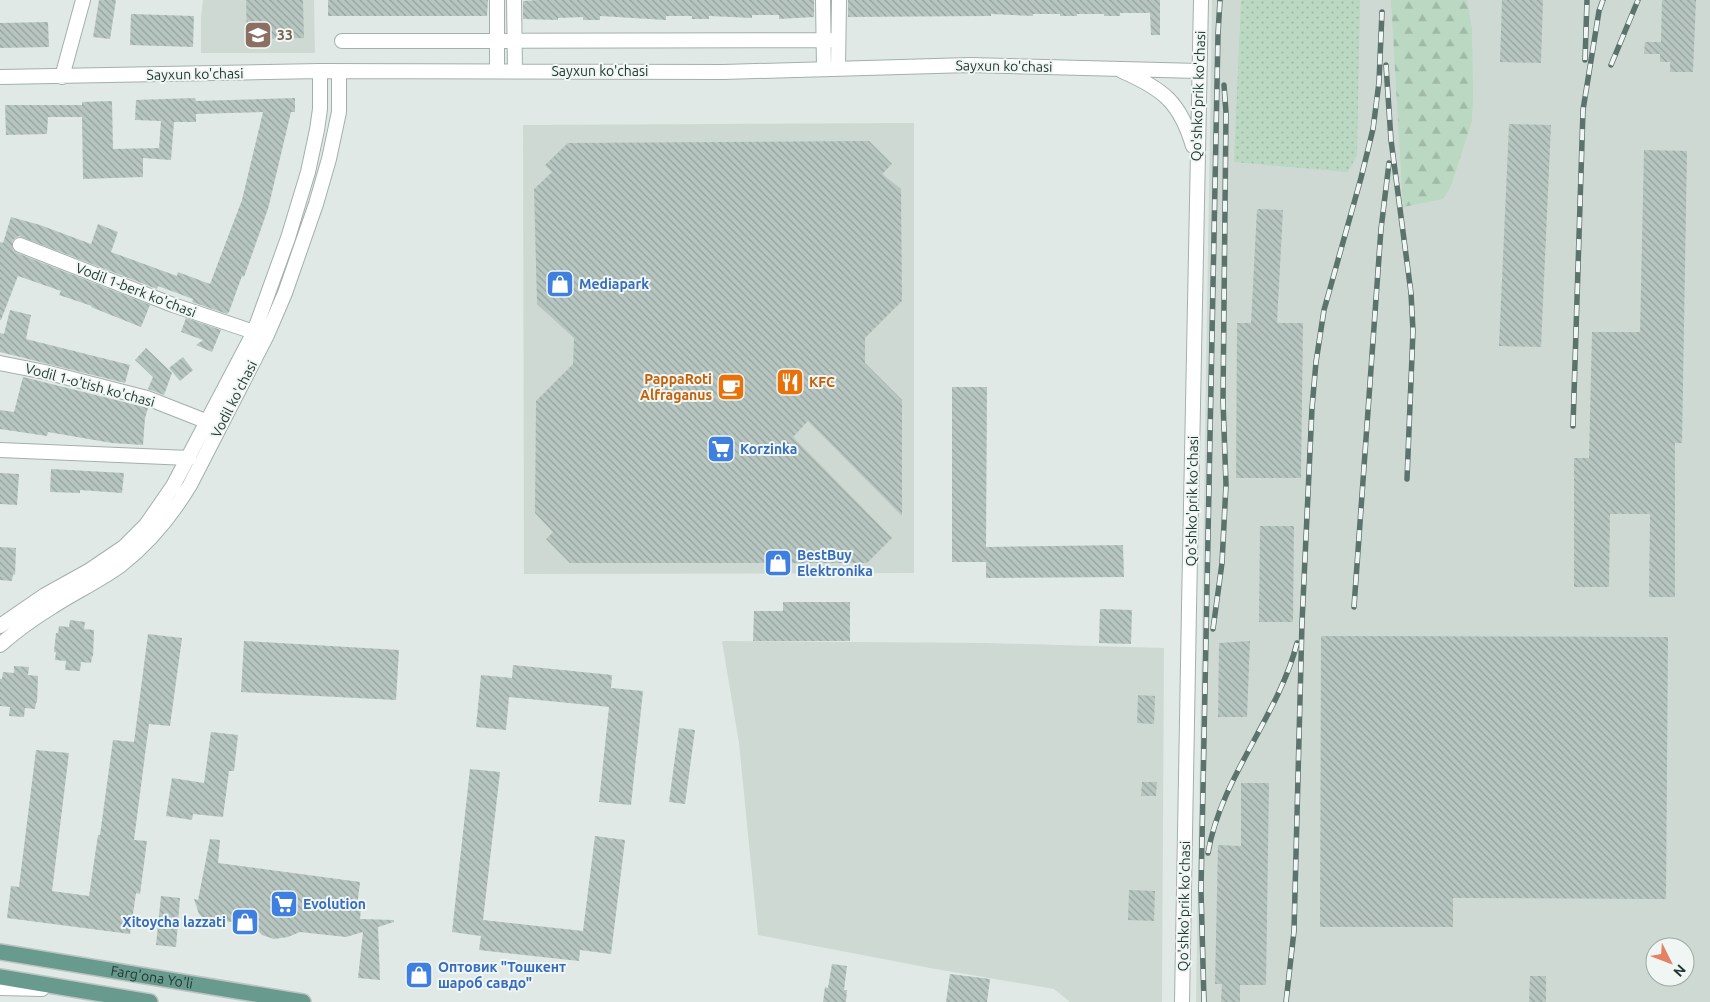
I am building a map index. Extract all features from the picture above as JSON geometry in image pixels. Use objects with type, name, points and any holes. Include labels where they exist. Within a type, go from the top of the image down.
[{"type":"main road","name":"Farg'ona Yo'li","points":[[0,952],[303,1002]]},
{"type":"main road","name":"Farg'ona Yo'li","points":[[0,977],[150,1002]]},
{"type":"street","points":[[62,77],[83,0]]},
{"type":"street","points":[[497,0],[497,71]]},
{"type":"street","points":[[514,0],[515,71]]},
{"type":"street","points":[[822,0],[823,40],[831,69]]},
{"type":"street","points":[[831,69],[838,40],[839,0]]},
{"type":"street","name":"Qo'shko'prik ko'chasi","points":[[1182,1002],[1196,162],[1201,0]]},
{"type":"street","points":[[342,41],[838,40]]},
{"type":"street","name":"Sayxun ko'chasi","points":[[0,76],[62,77],[320,71],[723,72],[970,65],[1199,71]]},
{"type":"street","points":[[1117,69],[1160,91],[1172,102],[1181,114],[1188,129],[1196,162]]},
{"type":"street","name":"Vodil ko'chasi","points":[[0,626],[45,595],[90,570],[124,547],[146,525],[165,500],[189,458],[254,332],[288,238],[308,172],[320,109],[320,71]]},
{"type":"street","name":"Vodil ko'chasi","points":[[0,645],[53,606],[89,586],[122,564],[151,538],[184,496],[267,335],[285,294],[316,204],[329,159],[339,112],[339,72]]},
{"type":"street","name":"Vodil 1-berk ko'chasi","points":[[20,245],[173,305],[254,332]]},
{"type":"street","name":"Vodil 1-o'tish ko'chasi","points":[[0,363],[45,372],[147,398],[208,422]]},
{"type":"street","points":[[0,450],[189,458]]},
{"type":"street","name":"Farg'ona Yo'li","points":[[0,988],[78,990]]},
{"type":"shaded area","name":"33","points":[[203,0],[314,0],[315,53],[201,53]]},
{"type":"shaded area","points":[[1212,0],[1710,0],[1710,1002],[1196,1002]]},
{"type":"shaded area","points":[[914,123],[914,573],[524,574],[523,125]]},
{"type":"shaded area","points":[[722,641],[985,643],[1164,648],[1162,1002],[1070,1002],[1054,989],[930,968],[758,935],[739,743]]},
{"type":"green space","points":[[1241,0],[1360,0],[1357,155],[1348,172],[1234,162]]},
{"type":"green space","points":[[1391,0],[1467,0],[1472,30],[1472,121],[1451,186],[1443,199],[1403,207]]},
{"type":"building","points":[[99,0],[116,0],[110,39],[93,37]]},
{"type":"building","points":[[246,0],[303,0],[304,38],[247,39]]},
{"type":"building","points":[[328,0],[488,0],[487,16],[328,16]]},
{"type":"building","points":[[814,0],[814,17],[779,19],[779,15],[752,15],[752,18],[709,16],[709,19],[692,19],[692,16],[666,16],[666,20],[600,16],[600,20],[583,20],[583,17],[558,18],[558,20],[523,19],[523,1]]},
{"type":"building","points":[[848,0],[1160,0],[1160,35],[1151,35],[1150,13],[1120,13],[1120,16],[1104,16],[1104,14],[1060,16],[1060,14],[1033,14],[1033,16],[991,14],[991,16],[848,17]]},
{"type":"building","points":[[1502,0],[1543,0],[1541,63],[1500,62]]},
{"type":"building","points":[[1662,0],[1696,0],[1693,72],[1670,72],[1670,62],[1660,62],[1660,54],[1644,54],[1645,42],[1661,42]]},
{"type":"building","points":[[131,14],[194,16],[193,47],[130,45]]},
{"type":"building","points":[[48,22],[49,47],[0,48],[0,23]]},
{"type":"building","points":[[195,98],[196,101],[295,98],[295,112],[291,112],[268,209],[244,277],[242,276],[229,312],[227,314],[192,302],[193,299],[158,286],[157,289],[19,236],[12,242],[13,250],[17,253],[150,305],[141,327],[92,306],[59,295],[61,291],[18,276],[0,320],[0,242],[3,243],[11,217],[40,225],[91,244],[98,224],[118,232],[111,252],[177,276],[178,272],[210,284],[242,200],[263,112],[196,114],[196,122],[174,122],[171,160],[143,158],[143,177],[83,179],[82,117],[48,117],[47,134],[6,135],[5,105],[82,105],[82,102],[112,101],[113,149],[159,148],[161,121],[135,120],[136,100]]},
{"type":"building","points":[[1509,124],[1551,125],[1541,347],[1499,346]]},
{"type":"building","points":[[869,141],[892,164],[882,174],[901,189],[902,301],[865,338],[865,363],[902,400],[902,516],[808,421],[793,437],[892,538],[867,563],[570,563],[546,539],[553,532],[535,513],[536,401],[573,364],[574,338],[537,304],[534,189],[552,172],[545,165],[568,143]]},
{"type":"building","points":[[1644,150],[1687,151],[1682,443],[1675,443],[1675,597],[1649,597],[1650,514],[1610,514],[1609,587],[1574,587],[1574,458],[1589,458],[1592,332],[1640,332]]},
{"type":"building","points":[[1257,209],[1283,210],[1277,323],[1303,323],[1301,478],[1236,478],[1237,323],[1251,323]]},
{"type":"building","points":[[10,310],[31,315],[26,339],[130,365],[125,383],[0,352],[0,333],[4,334]]},
{"type":"building","points":[[186,318],[221,330],[212,352],[196,345],[203,340],[181,332]]},
{"type":"building","points":[[146,348],[172,373],[164,395],[148,389],[153,377],[135,360]]},
{"type":"building","points":[[183,357],[193,370],[180,381],[169,368]]},
{"type":"building","points":[[23,377],[148,408],[145,418],[143,445],[112,443],[48,432],[47,436],[0,429],[0,410],[14,412]]},
{"type":"building","points":[[952,387],[987,387],[986,547],[1123,545],[1124,577],[986,578],[986,562],[952,562]]},
{"type":"building","points":[[51,469],[124,473],[122,493],[80,490],[80,493],[50,492]]},
{"type":"building","points":[[0,473],[19,474],[17,505],[0,504]]},
{"type":"building","points":[[1260,526],[1294,526],[1293,622],[1259,622]]},
{"type":"building","points":[[0,547],[16,548],[15,575],[13,574],[12,581],[0,580]]},
{"type":"building","points":[[783,602],[850,602],[850,641],[753,641],[754,611],[783,611]]},
{"type":"building","points":[[1100,609],[1132,610],[1131,644],[1099,643]]},
{"type":"building","points":[[70,620],[85,622],[84,629],[94,630],[91,663],[81,662],[80,671],[65,670],[66,661],[55,660],[56,633],[58,633],[59,626],[69,627]]},
{"type":"building","points":[[148,634],[182,638],[170,726],[149,724],[134,840],[147,841],[140,894],[136,893],[130,934],[7,918],[11,886],[19,887],[36,750],[69,753],[52,891],[89,896],[98,835],[100,835],[113,740],[134,742]]},
{"type":"building","points":[[1321,636],[1668,637],[1666,899],[1453,898],[1453,927],[1320,927]]},
{"type":"building","points":[[244,641],[399,650],[396,700],[241,692]]},
{"type":"building","points":[[1250,641],[1247,717],[1218,717],[1219,643]]},
{"type":"building","points":[[513,665],[612,675],[611,688],[643,691],[631,805],[599,802],[609,707],[509,697],[506,730],[476,727],[481,675],[512,678]]},
{"type":"building","points":[[14,666],[29,667],[28,675],[38,676],[35,709],[25,708],[24,717],[9,716],[10,707],[0,706],[0,679],[2,679],[3,672],[14,673]]},
{"type":"building","points":[[1138,695],[1155,696],[1154,724],[1137,723]]},
{"type":"building","points":[[679,728],[695,730],[685,804],[669,802]]},
{"type":"building","points":[[211,732],[238,735],[234,771],[229,771],[223,817],[193,814],[192,820],[166,816],[172,778],[204,783]]},
{"type":"building","points":[[470,769],[500,772],[483,920],[583,931],[595,836],[625,840],[611,954],[580,950],[579,961],[479,950],[481,936],[452,932]]},
{"type":"building","points":[[1142,782],[1157,782],[1156,796],[1141,796]]},
{"type":"building","points":[[1241,783],[1269,783],[1266,985],[1240,985],[1240,1002],[1221,1002],[1222,984],[1215,984],[1218,845],[1241,846]]},
{"type":"building","points":[[210,839],[220,840],[218,863],[360,882],[357,907],[361,908],[360,919],[394,920],[394,922],[378,927],[380,980],[358,978],[363,932],[346,937],[300,932],[288,937],[274,939],[262,935],[252,925],[203,918],[199,914],[194,899],[198,900]]},
{"type":"building","points":[[1129,890],[1155,891],[1154,921],[1128,920]]},
{"type":"building","points":[[161,896],[180,898],[176,947],[156,945]]},
{"type":"building","points":[[832,964],[847,966],[844,990],[847,990],[846,1002],[823,1002],[825,987],[828,988]]},
{"type":"building","points":[[950,974],[990,979],[987,1002],[946,1002]]},
{"type":"building","points":[[1530,976],[1546,976],[1546,1002],[1529,1002]]},
{"type":"railway","points":[[1204,1002],[1201,890],[1220,0]]},
{"type":"railway","points":[[1585,60],[1587,0]]},
{"type":"railway","points":[[1573,426],[1583,110],[1599,11],[1603,0]]},
{"type":"railway","points":[[1611,65],[1638,0]]},
{"type":"railway","points":[[1286,1002],[1294,931],[1302,623],[1312,408],[1316,362],[1324,310],[1373,129],[1379,82],[1382,12]]},
{"type":"railway","points":[[1386,65],[1391,140],[1411,293],[1413,331],[1407,479]]},
{"type":"railway","points":[[1213,629],[1222,563],[1226,485],[1223,401],[1226,113],[1224,85]]},
{"type":"railway","points":[[1354,607],[1381,229],[1389,163]]},
{"type":"railway","points":[[1208,853],[1215,825],[1225,799],[1277,696],[1297,643]]},
{"type":"place","name":"33","points":[[258,35]]},
{"type":"place","name":"Mediapark","points":[[560,284]]},
{"type":"place","name":"KFC","points":[[790,382]]},
{"type":"place","name":"PappaRoti Alfraganus","points":[[731,387]]},
{"type":"place","name":"Korzinka","points":[[721,449]]},
{"type":"place","name":"BestBuy Elektronika","points":[[778,563]]},
{"type":"place","name":"Evolution","points":[[284,904]]},
{"type":"place","name":"Xitoycha lazzati","points":[[245,922]]},
{"type":"place","name":"Оптовик \"Тошкент шароб савдо\"","points":[[419,975]]}]
